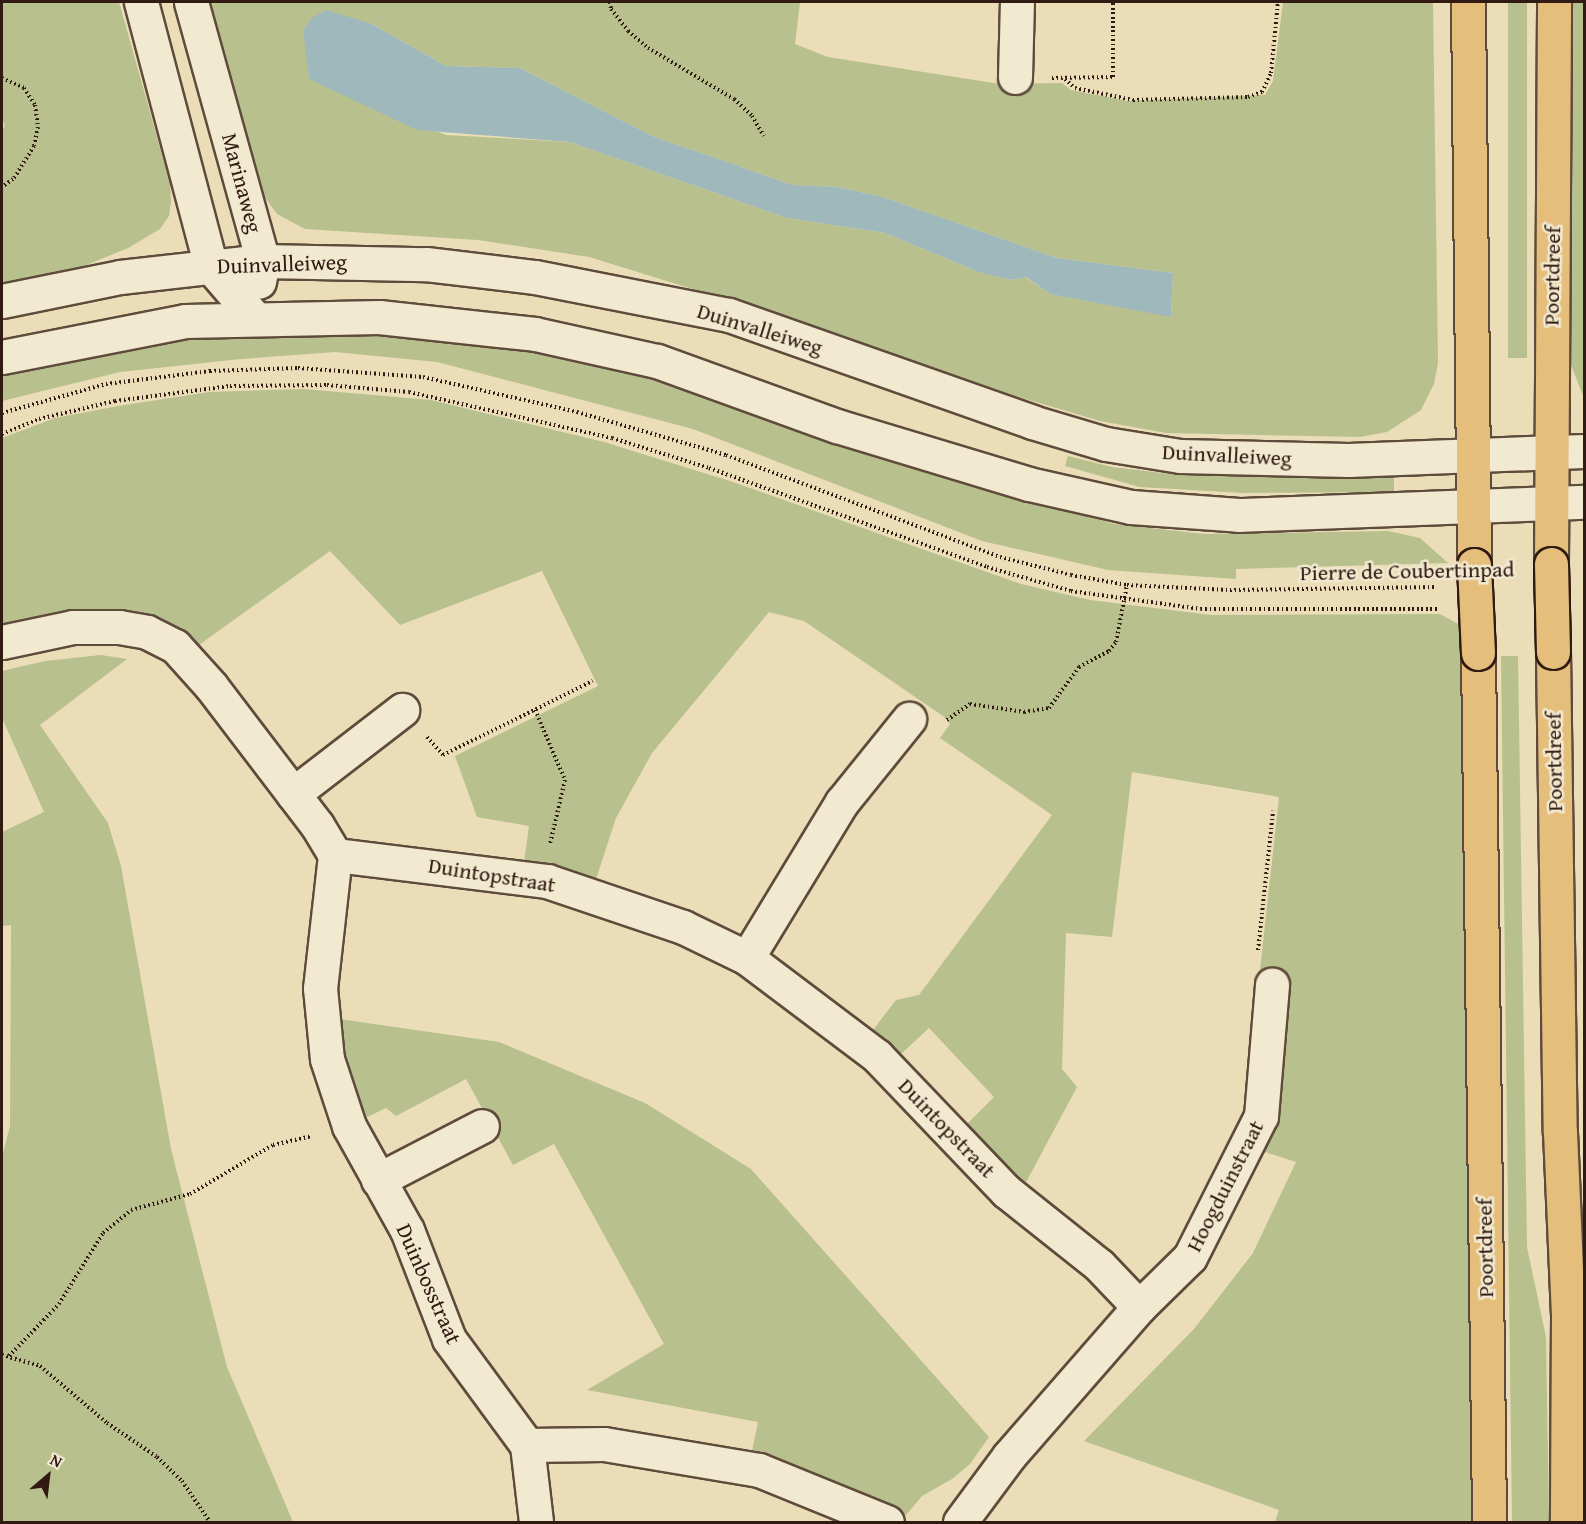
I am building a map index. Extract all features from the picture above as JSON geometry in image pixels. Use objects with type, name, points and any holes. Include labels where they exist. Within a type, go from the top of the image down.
[{"type":"main road","name":"Poortdreef","points":[[1468,2],[1473,506],[1478,653],[1489,1522]]},
{"type":"main road","name":"Poortdreef","points":[[1554,2],[1550,452],[1560,1132],[1568,1316],[1567,1522]]},
{"type":"street","points":[[141,2],[211,267],[254,317]]},
{"type":"street","name":"Marinaweg","points":[[191,2],[263,261],[254,317]]},
{"type":"street","points":[[1016,77],[1017,2]]},
{"type":"street","name":"Duinvalleiweg","points":[[2,301],[120,277],[263,261],[426,264],[535,277],[729,315],[1032,423],[1106,444],[1170,454],[1348,460],[1584,451]]},
{"type":"street","points":[[2,357],[185,321],[254,317],[401,319],[535,334],[657,360],[837,426],[1029,484],[1131,507],[1239,515],[1584,502]]},
{"type":"street","points":[[2,642],[73,627],[119,627],[147,632],[175,646],[211,686],[293,794],[335,855]]},
{"type":"street","points":[[293,794],[402,710]]},
{"type":"street","points":[[747,958],[842,802],[909,719]]},
{"type":"street","name":"Duintopstraat","points":[[335,855],[548,880],[683,927],[747,958],[877,1056],[1006,1191],[1099,1265],[1139,1307]]},
{"type":"street","name":"Duinbosstraat","points":[[335,855],[320,987],[327,1059],[349,1126],[407,1230],[448,1339],[527,1445]]},
{"type":"street","name":"Hoogduinstraat","points":[[960,1522],[1009,1456],[1139,1307],[1190,1257],[1262,1116],[1272,984]]},
{"type":"street","points":[[378,1180],[482,1126]]},
{"type":"street","points":[[536,1522],[527,1445],[604,1444],[759,1470],[887,1522]]},
{"type":"path","points":[[610,2],[611,9],[628,31],[648,48],[734,99],[753,116],[764,136]]},
{"type":"path","points":[[1016,77],[1065,79],[1113,77],[1113,2]]},
{"type":"path","points":[[1065,79],[1075,88],[1133,100],[1248,97],[1262,92],[1271,73],[1278,2]]},
{"type":"path","points":[[2,78],[24,88],[35,105],[38,126],[34,146],[13,179],[2,187]]},
{"type":"path","points":[[2,413],[106,384],[210,371],[298,368],[423,377],[577,412],[726,455],[1000,557],[1127,585],[1116,642],[1109,651],[1079,667],[1049,708],[1024,712],[970,704],[954,711],[932,739],[909,719]]},
{"type":"path","points":[[2,434],[39,419],[115,401],[230,386],[327,385],[409,392],[612,438],[720,472],[987,567],[1071,591],[1201,609],[1450,609]]},
{"type":"path","name":"Pierre de Coubertinpad","points":[[1127,585],[1230,590],[1449,587]]},
{"type":"path","points":[[402,710],[443,755],[593,681]]},
{"type":"path","points":[[535,710],[565,780],[550,841],[548,880]]},
{"type":"path","points":[[1272,984],[1255,972],[1273,811]]},
{"type":"path","points":[[9,1356],[59,1304],[103,1233],[131,1210],[162,1204],[190,1194],[273,1145],[349,1126]]},
{"type":"path","points":[[2,1355],[40,1366],[107,1423],[157,1457],[182,1481],[210,1522]]},
{"type":"green space","points":[[2,2],[119,2],[170,183],[171,202],[169,216],[160,229],[128,248],[67,273],[2,290],[2,128],[5,127],[2,117]]},
{"type":"green space","points":[[201,2],[800,2],[795,44],[828,57],[1000,84],[1062,83],[1071,90],[1128,101],[1265,95],[1273,81],[1283,2],[1433,2],[1438,363],[1434,384],[1421,410],[1387,432],[1360,437],[1166,433],[1100,421],[1019,397],[813,326],[589,257],[478,240],[305,229],[277,214],[254,182]],"holes":[[[372,24],[446,66],[520,68],[652,136],[793,185],[837,187],[883,197],[1057,258],[1173,273],[1171,316],[1050,294],[1025,277],[1012,280],[981,273],[885,233],[787,218],[570,142],[446,135],[309,79],[308,60]]]},
{"type":"green space","points":[[1508,2],[1527,2],[1527,358],[1508,358]]},
{"type":"green space","points":[[1565,2],[1584,2],[1584,398],[1571,365]]},
{"type":"green space","points":[[397,327],[532,345],[655,372],[947,477],[1114,524],[1204,534],[1388,531],[1420,538],[1448,563],[1236,569],[1236,579],[1108,570],[982,541],[693,429],[437,362],[335,352],[241,359],[120,372],[2,401],[2,368],[131,341],[263,328]]},
{"type":"green space","points":[[304,389],[431,400],[604,442],[733,482],[1021,584],[1090,600],[1211,615],[1440,614],[1460,625],[1473,1522],[1275,1522],[1279,1510],[1084,1441],[1194,1329],[1253,1253],[1296,1162],[1262,1151],[1273,1108],[1287,976],[1260,970],[1279,797],[1132,772],[1112,937],[1066,933],[1062,1069],[1077,1087],[1024,1186],[967,1124],[994,1097],[929,1028],[901,1054],[873,1030],[896,1000],[919,995],[1052,815],[940,738],[950,724],[943,716],[804,621],[769,612],[652,753],[616,818],[596,879],[524,862],[529,826],[477,817],[455,756],[598,686],[542,571],[400,625],[330,551],[199,645],[175,627],[140,614],[91,612],[32,618],[2,625],[2,438],[55,418],[118,406],[209,392]]},
{"type":"green space","points":[[1068,456],[1112,467],[1188,476],[1394,474],[1394,492],[1243,493],[1140,487],[1065,466]]},
{"type":"green space","points":[[101,655],[127,659],[40,725],[108,823],[121,866],[171,1149],[227,1367],[293,1522],[2,1522],[2,1157],[10,1126],[11,925],[2,926],[2,832],[44,812],[2,718],[2,671],[45,661]]},
{"type":"green space","points":[[1501,656],[1518,656],[1527,1247],[1546,1337],[1549,1522],[1512,1522]]},
{"type":"green space","points":[[339,1019],[499,1042],[645,1103],[751,1169],[989,1437],[970,1464],[952,1479],[922,1496],[906,1515],[842,1484],[751,1456],[758,1422],[587,1390],[664,1344],[554,1144],[513,1165],[466,1079],[396,1116],[386,1108],[365,1118],[348,1067]]},
{"type":"water","points":[[326,10],[372,24],[446,66],[520,68],[652,136],[793,185],[837,187],[883,197],[1057,258],[1173,273],[1171,317],[1050,294],[1026,277],[1012,280],[981,273],[885,233],[787,218],[570,142],[417,130],[309,79],[303,30],[313,17]]}]
